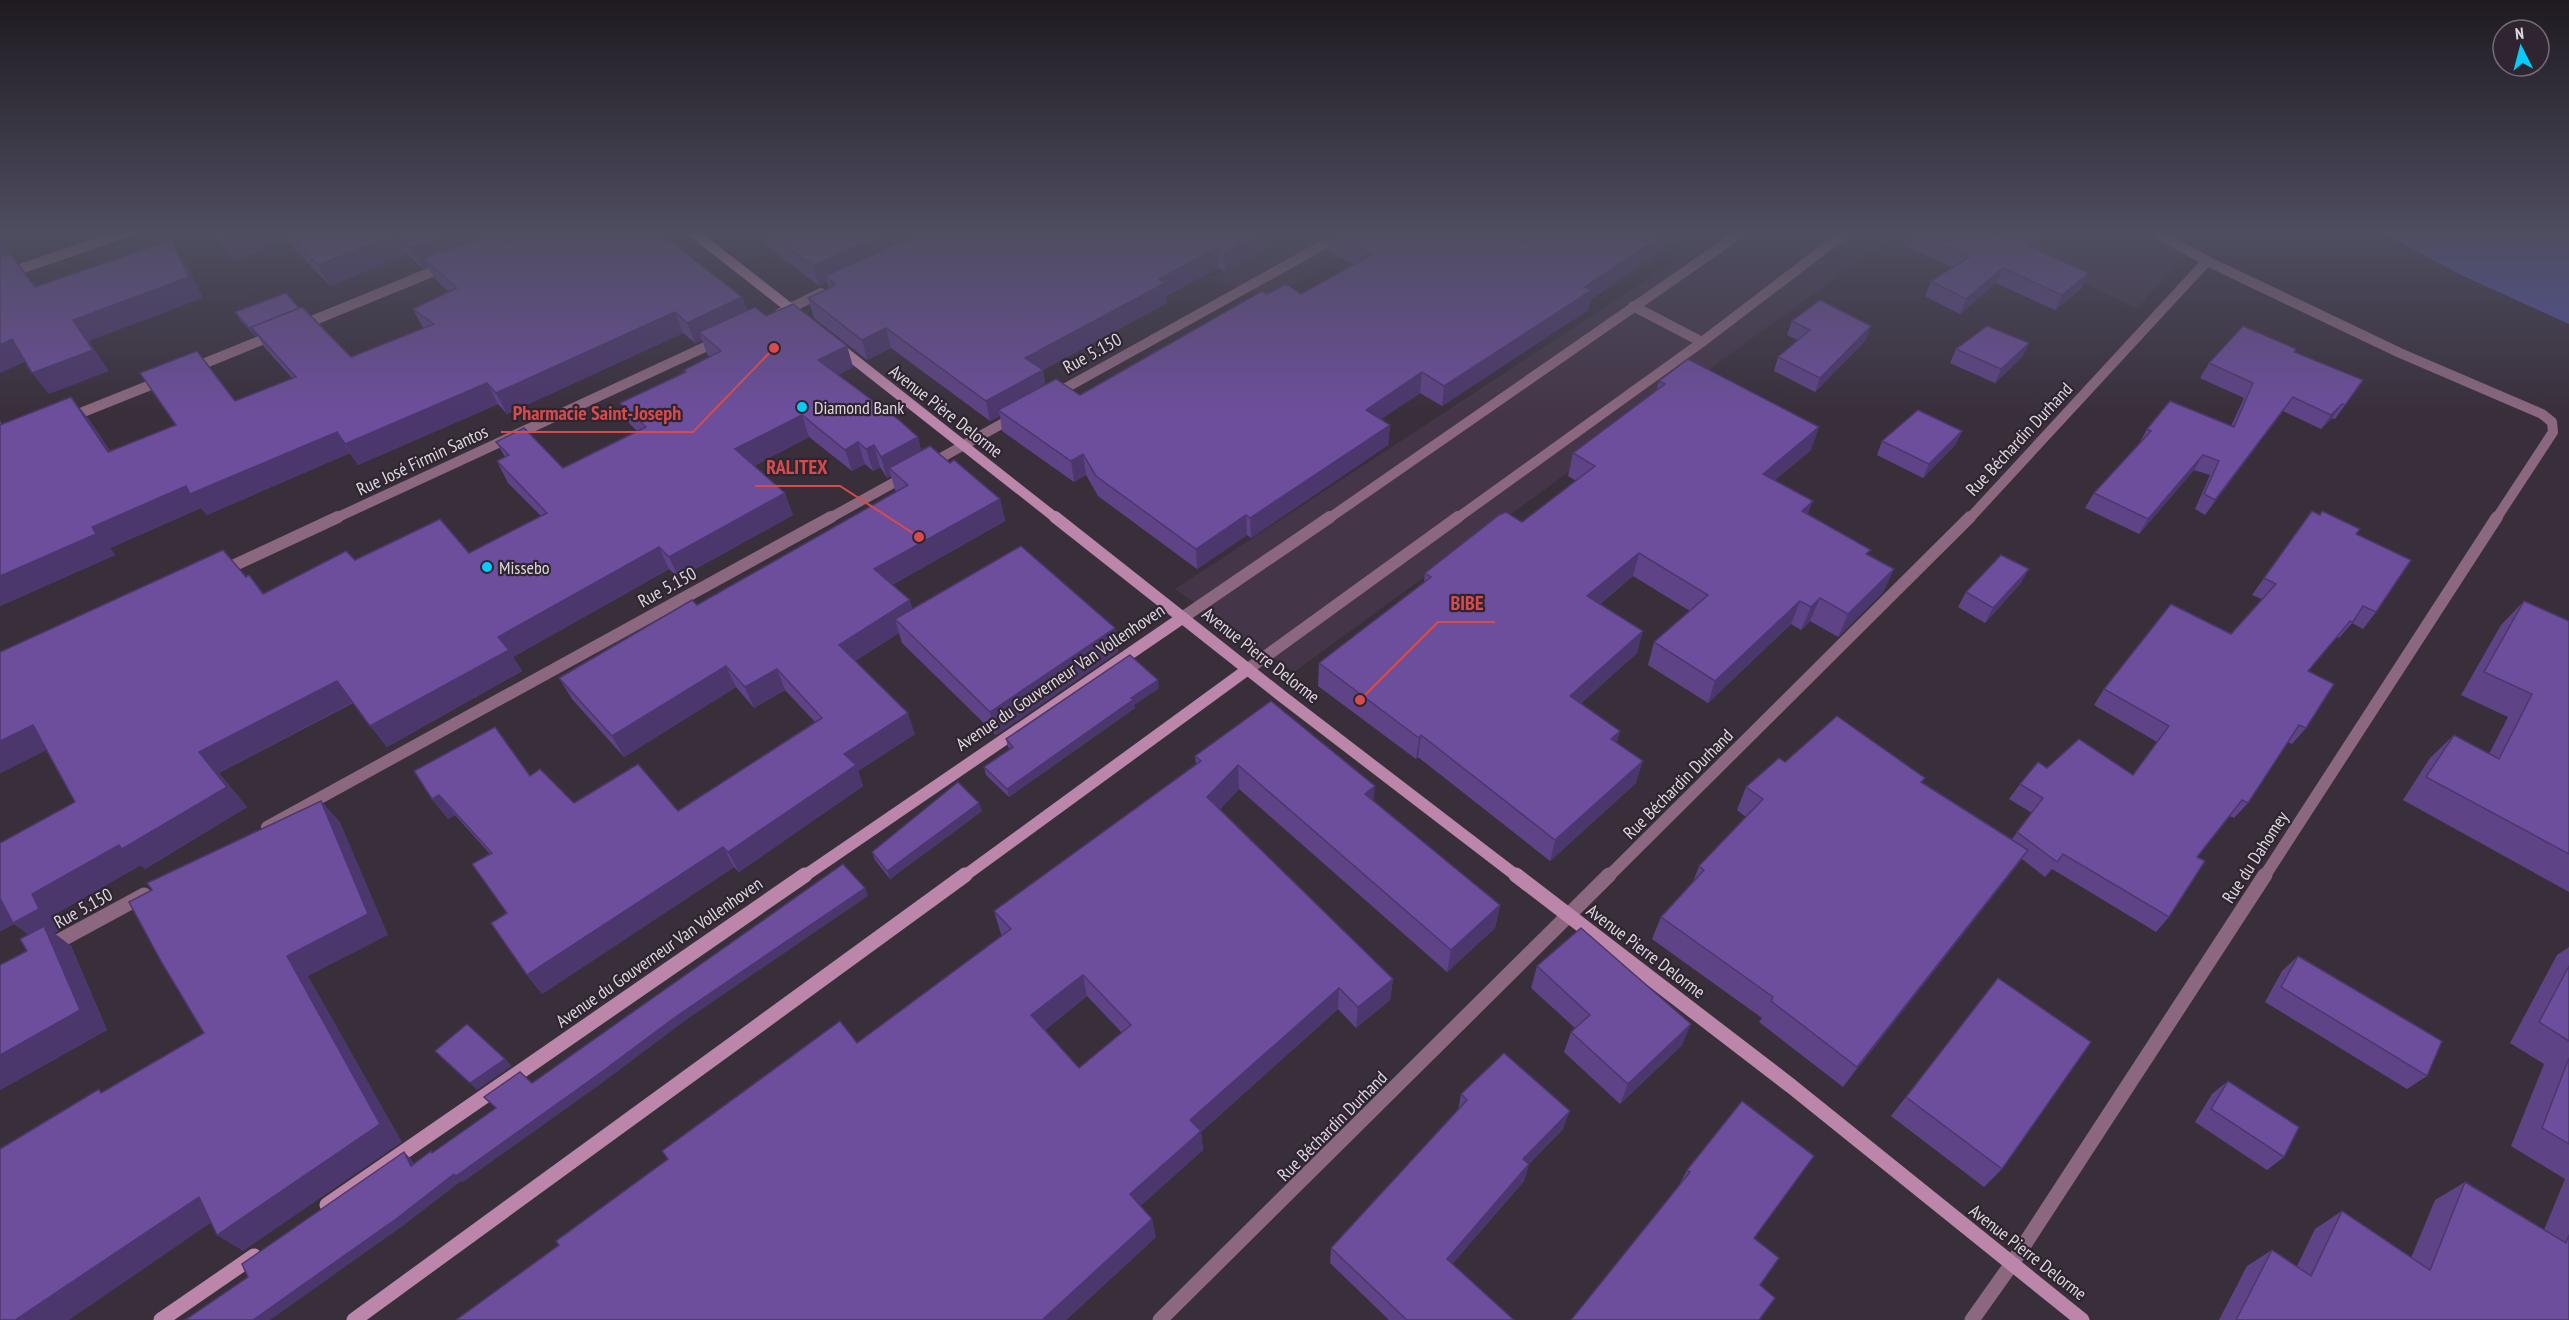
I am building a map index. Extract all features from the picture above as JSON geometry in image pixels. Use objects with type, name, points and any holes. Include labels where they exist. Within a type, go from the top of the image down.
[{"type":"main road","points":[[769,292],[808,322]]},
{"type":"main road","name":"Avenue Pière Delorme","points":[[826,337],[1182,618]]},
{"type":"main road","name":"Avenue Pierre Delorme","points":[[1182,618],[1791,1086],[2082,1320]]},
{"type":"main road","name":"Avenue du Gouverneur Van Vollenhoven","points":[[317,1212],[1182,618]]},
{"type":"main road","points":[[354,1320],[1248,669]]},
{"type":"main road","points":[[160,1320],[268,1246]]},
{"type":"street","points":[[294,327],[383,292]]},
{"type":"street","points":[[768,318],[824,292]]},
{"type":"street","name":"Rue 5.150","points":[[1047,399],[1240,292]]},
{"type":"street","points":[[1182,618],[1430,450],[1654,292]]},
{"type":"street","points":[[1248,669],[1702,342],[1768,292]]},
{"type":"street","name":"Rue Béchardin Durhand","points":[[1160,1320],[1570,917],[1965,523],[2179,292]]},
{"type":"street","name":"Rue du Dahomey","points":[[1972,1320],[2011,1265],[2553,432],[2552,423],[2542,414],[2400,353],[2271,292]]},
{"type":"street","points":[[1633,306],[1702,342]]},
{"type":"street","points":[[183,372],[283,332]]},
{"type":"street","name":"Rue José Firmin Santos","points":[[216,573],[725,338]]},
{"type":"street","points":[[61,421],[172,376]]},
{"type":"street","name":"Rue 5.150","points":[[251,836],[1026,410]]},
{"type":"street","name":"Rue 5.150","points":[[42,951],[157,887]]},
{"type":"shaded area","points":[[1250,292],[1280,292],[1269,298]]},
{"type":"shaded area","points":[[1629,292],[1816,292],[1294,672],[1175,589]]},
{"type":"shaded area","points":[[2102,292],[2152,292],[2137,309]]},
{"type":"shaded area","points":[[2498,292],[2569,292],[2569,324]]},
{"type":"building","points":[[0,292],[150,292],[73,320],[93,350],[32,373],[12,339],[0,345]]},
{"type":"building","points":[[449,292],[735,292],[742,297],[687,323],[675,312],[496,393],[487,383],[345,444],[337,432],[190,494],[186,486],[92,527],[96,534],[0,576],[0,425],[71,397],[108,452],[176,425],[140,373],[197,351],[235,401],[296,377],[251,327],[302,307],[351,357],[434,324],[413,309]]},
{"type":"building","points":[[822,292],[1149,292],[1025,358],[1043,370],[986,401],[886,328],[862,340],[808,298]]},
{"type":"building","points":[[1261,292],[1267,294],[1272,292],[1297,292],[1301,294],[1305,292],[1590,292],[1444,386],[1422,372],[1366,410],[1390,425],[1250,518],[1246,515],[1196,549],[1096,476],[1083,454],[1071,461],[998,410],[1056,379],[1080,395]]},
{"type":"building","points":[[1952,292],[1975,292],[1966,299]]},
{"type":"building","points":[[286,293],[299,308],[249,328],[235,312]]},
{"type":"building","points":[[1820,300],[1871,326],[1820,378],[1778,357],[1810,330],[1792,321]]},
{"type":"building","points":[[793,304],[847,346],[818,360],[899,420],[918,437],[881,457],[874,445],[866,449],[858,442],[845,450],[802,415],[735,449],[785,493],[669,557],[659,547],[498,637],[509,650],[370,726],[337,681],[199,752],[227,787],[122,849],[119,845],[32,894],[39,909],[13,923],[0,898],[0,843],[75,802],[33,725],[0,741],[0,652],[223,550],[246,577],[249,575],[263,594],[346,551],[355,560],[440,519],[469,553],[547,513],[497,461],[509,455],[496,442],[524,428],[563,468],[646,427],[620,403],[686,372],[684,370],[721,351],[699,332],[755,307],[766,316]]},
{"type":"building","points":[[1987,326],[2029,343],[2001,369],[1956,349]]},
{"type":"building","points":[[2243,326],[2296,349],[2294,352],[2363,380],[2345,405],[2342,404],[2331,415],[2293,397],[2215,500],[2204,494],[2219,461],[2203,455],[2148,519],[2094,493],[2151,431],[2147,429],[2170,401],[2234,427],[2253,383],[2209,363]]},
{"type":"building","points":[[1688,359],[1819,427],[1763,474],[1813,501],[1802,511],[1871,550],[1866,554],[1894,569],[1848,614],[1820,598],[1811,607],[1800,601],[1715,681],[1654,642],[1708,595],[1639,553],[1587,596],[1643,631],[1570,696],[1620,731],[1611,739],[1643,761],[1555,840],[1421,735],[1419,738],[1319,663],[1431,577],[1425,573],[1499,515],[1506,512],[1522,522],[1595,466],[1573,453],[1665,384],[1659,381]]},
{"type":"building","points":[[1918,410],[1962,431],[1929,464],[1882,441]]},
{"type":"building","points":[[930,446],[950,463],[954,460],[1000,499],[874,569],[910,600],[839,645],[908,713],[844,754],[856,765],[728,852],[723,847],[527,975],[491,923],[507,913],[472,864],[492,853],[439,795],[432,799],[414,771],[495,727],[530,776],[540,769],[574,803],[638,764],[678,811],[822,718],[777,669],[745,687],[726,666],[612,736],[559,678],[692,600],[697,605],[908,485],[889,468]]},
{"type":"building","points":[[2312,511],[2320,515],[2322,511],[2360,529],[2356,534],[2411,560],[2376,612],[2363,606],[2353,622],[2350,621],[2308,671],[2334,684],[2306,728],[2299,725],[2248,803],[2242,800],[2197,857],[2205,861],[2169,917],[2063,854],[2057,862],[2017,832],[2043,798],[2020,784],[2038,762],[2047,768],[2079,739],[2133,775],[2169,726],[2104,689],[2171,604],[2231,634],[2276,584],[2264,578]]},
{"type":"building","points":[[1021,546],[1115,628],[990,712],[895,619]]},
{"type":"building","points":[[2001,555],[2029,569],[1993,608],[1966,592]]},
{"type":"building","points":[[2524,601],[2569,621],[2569,854],[2426,777],[2454,735],[2499,759],[2532,694],[2484,672]]},
{"type":"building","points":[[1130,655],[1158,680],[1007,789],[984,767],[1013,747],[1006,739]]},
{"type":"building","points":[[1271,701],[1375,786],[1365,794],[1500,905],[1451,950],[1238,765],[1207,797],[1393,979],[1358,1007],[1339,988],[1190,1120],[1201,1131],[1130,1194],[1152,1219],[1042,1320],[456,1320],[559,1245],[556,1241],[668,1159],[662,1151],[840,1021],[857,1043],[1011,929],[994,911],[1201,761],[1195,756]],"holes":[[[1083,975],[1131,1025],[1079,1068],[1031,1015]]]},
{"type":"building","points":[[1837,716],[1925,778],[1921,782],[2028,850],[1857,1067],[1771,1001],[1773,997],[1661,917],[1704,870],[1699,866],[1763,799],[1746,787],[1779,758],[1785,762]]},
{"type":"building","points":[[958,782],[979,803],[887,871],[872,852]]},
{"type":"building","points":[[321,801],[368,914],[287,956],[380,1124],[217,1235],[199,1197],[15,1320],[0,1320],[0,1149],[99,1089],[101,1093],[204,1033],[129,902],[152,890],[147,883]]},
{"type":"building","points":[[843,864],[865,888],[681,1013],[253,1320],[185,1320],[248,1277],[242,1264],[404,1152],[411,1166],[431,1151],[432,1153],[496,1108],[484,1097],[520,1072],[532,1083]]},
{"type":"building","points":[[44,926],[80,1010],[0,1055],[0,965],[27,951],[20,939]]},
{"type":"building","points":[[1581,928],[1691,1024],[1628,1084],[1571,1032],[1590,1015],[1537,966]]},
{"type":"building","points":[[2298,956],[2442,1041],[2427,1076],[2281,987]]},
{"type":"building","points":[[2569,966],[2569,1041],[2539,1022]]},
{"type":"building","points":[[1998,978],[2091,1042],[2002,1169],[1906,1097]]},
{"type":"building","points":[[467,1024],[505,1059],[470,1083],[435,1051]]},
{"type":"building","points":[[1504,1053],[1570,1111],[1523,1159],[1529,1164],[1447,1259],[1514,1320],[1407,1320],[1331,1248],[1467,1100],[1461,1094]]},
{"type":"building","points":[[2569,1058],[2569,1144],[2542,1128]]},
{"type":"building","points":[[2228,1081],[2299,1127],[2284,1157],[2211,1109]]},
{"type":"building","points":[[1742,1101],[1814,1156],[1754,1238],[1779,1258],[1760,1285],[1775,1298],[1759,1320],[1571,1320],[1690,1172],[1687,1170]]},
{"type":"building","points":[[2465,1182],[2566,1243],[2569,1235],[2569,1320],[2236,1320],[2272,1250],[2311,1276],[2342,1211],[2430,1270]]},
{"type":"place","name":"Pharmacie Saint-Joseph","points":[[774,348]]},
{"type":"place","name":"Diamond Bank","points":[[802,407]]},
{"type":"place","name":"RALITEX","points":[[919,537]]},
{"type":"place","name":"Missebo","points":[[487,567]]},
{"type":"place","name":"BIBE","points":[[1360,700]]}]
